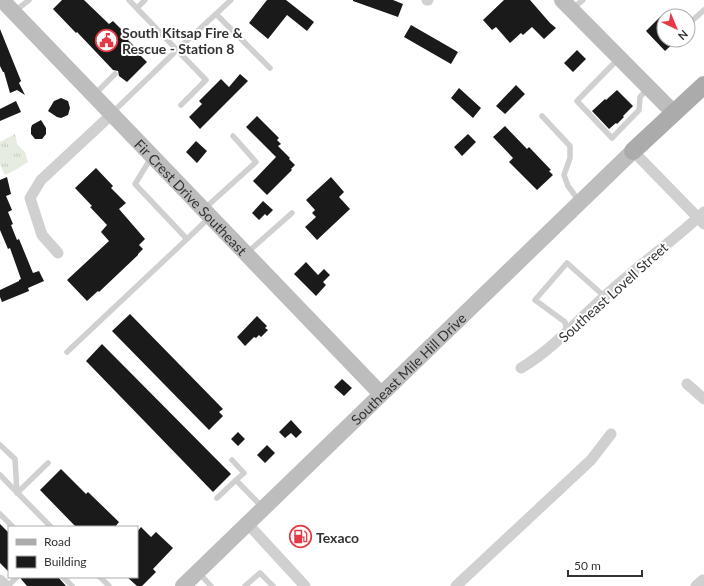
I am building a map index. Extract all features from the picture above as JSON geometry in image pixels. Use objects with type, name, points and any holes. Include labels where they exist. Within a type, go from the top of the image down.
[{"type":"main road","points":[[633,151],[704,85]]},
{"type":"street","name":"Fir Crest Drive Southeast","points":[[2,0],[381,394]]},
{"type":"street","points":[[572,3],[619,58],[674,113]]},
{"type":"street","points":[[58,253],[42,235],[30,198],[41,180],[112,114]]},
{"type":"street","points":[[633,151],[702,218]]},
{"type":"street","name":"Southeast Mile Hill Drive","points":[[183,586],[633,151]]},
{"type":"street","name":"Southeast Lovell Street","points":[[521,368],[538,358],[604,296],[702,218]]},
{"type":"street","points":[[687,384],[704,399]]},
{"type":"street","points":[[456,586],[591,460],[611,434]]},
{"type":"street","points":[[248,524],[305,586]]},
{"type":"street","points":[[0,580],[7,586]]},
{"type":"lane","points":[[13,12],[29,0]]},
{"type":"lane","points":[[129,0],[206,80],[181,105]]},
{"type":"lane","points":[[137,8],[145,0]]},
{"type":"lane","points":[[112,114],[177,50],[231,0]]},
{"type":"lane","points":[[696,17],[704,10]]},
{"type":"lane","points":[[216,14],[270,68]]},
{"type":"lane","points":[[619,58],[577,101],[612,138],[639,110],[640,97],[649,87]]},
{"type":"lane","points":[[94,95],[115,74]]},
{"type":"lane","points":[[542,116],[570,146],[570,158],[564,175],[568,186],[580,202]]},
{"type":"lane","points":[[67,352],[187,238],[207,213],[256,162],[233,136]]},
{"type":"lane","points":[[152,156],[135,184],[187,238]]},
{"type":"lane","points":[[246,254],[292,213]]},
{"type":"lane","points":[[567,332],[565,322],[535,300],[567,263],[604,296]]},
{"type":"lane","points":[[0,445],[15,459],[17,492]]},
{"type":"lane","points":[[217,498],[244,473],[232,460]]},
{"type":"lane","points":[[17,492],[48,463]]},
{"type":"lane","points":[[0,475],[50,526]]},
{"type":"lane","points":[[236,480],[264,508]]},
{"type":"lane","points":[[0,514],[12,526]]},
{"type":"lane","points":[[198,572],[211,586]]},
{"type":"lane","points":[[245,586],[260,574],[272,586]]},
{"type":"lane","points":[[7,586],[16,578]]},
{"type":"lane","points":[[64,578],[72,586]]},
{"type":"lane","points":[[101,578],[109,586]]},
{"type":"green space","points":[[15,134],[17,144],[25,152],[28,162],[5,175],[0,165],[0,142]]},
{"type":"building","name":"South Kitsap Fire & Rescue - Station 8","points":[[62,0],[84,0],[109,24],[113,21],[130,38],[128,40],[142,54],[140,55],[147,62],[127,82],[119,76],[118,71],[113,70],[53,9]]},
{"type":"building","points":[[267,0],[286,0],[314,22],[307,31],[287,15],[268,39],[249,23]]},
{"type":"building","points":[[353,0],[393,0],[403,4],[398,17]]},
{"type":"building","points":[[504,0],[530,0],[556,28],[544,39],[532,27],[523,35],[521,33],[510,43],[496,27],[492,30],[483,20]]},
{"type":"building","points":[[656,21],[656,42],[646,31]]},
{"type":"building","points":[[411,25],[458,52],[451,64],[404,37]]},
{"type":"building","points":[[0,29],[21,81],[19,83],[25,95],[17,90],[10,93],[4,72],[0,66]]},
{"type":"building","points":[[577,50],[586,59],[573,72],[564,63]]},
{"type":"building","points":[[240,74],[248,81],[200,129],[189,117],[202,104],[199,101],[221,79],[229,87]]},
{"type":"building","points":[[516,85],[525,94],[505,114],[496,106]]},
{"type":"building","points":[[459,88],[481,108],[473,118],[451,98]]},
{"type":"building","points":[[617,90],[633,106],[617,124],[616,123],[609,129],[592,111]]},
{"type":"building","points":[[61,98],[68,101],[70,108],[68,115],[61,118],[48,111],[54,101]]},
{"type":"building","points":[[16,101],[21,112],[0,121],[0,109]]},
{"type":"building","points":[[257,116],[279,138],[277,140],[281,144],[278,146],[295,165],[291,169],[292,170],[267,195],[253,181],[276,157],[246,127]]},
{"type":"building","points":[[41,120],[46,128],[46,134],[42,139],[35,139],[31,134],[31,128],[32,125]]},
{"type":"building","points":[[505,126],[527,149],[529,147],[551,170],[549,171],[553,175],[537,190],[509,162],[513,158],[493,137]]},
{"type":"building","points":[[468,134],[476,142],[462,156],[454,147]]},
{"type":"building","points":[[196,141],[207,151],[197,163],[186,152]]},
{"type":"building","points":[[96,168],[113,186],[111,188],[126,203],[119,209],[145,239],[139,245],[143,249],[138,255],[99,292],[98,291],[87,301],[67,280],[109,241],[101,232],[107,225],[75,188]]},
{"type":"building","points":[[7,177],[11,194],[6,196],[12,210],[8,212],[13,224],[11,225],[17,240],[19,239],[33,273],[39,271],[44,281],[28,288],[29,291],[2,302],[0,290],[21,279],[10,248],[8,249],[0,230],[0,180]]},
{"type":"building","points":[[331,177],[344,192],[339,197],[350,209],[317,240],[305,227],[316,217],[312,213],[315,210],[306,200]]},
{"type":"building","points":[[263,201],[273,210],[267,216],[265,214],[259,220],[252,213]]},
{"type":"building","points":[[306,262],[318,275],[324,269],[330,275],[323,282],[326,285],[316,296],[294,274]]},
{"type":"building","points":[[130,314],[223,409],[219,412],[223,416],[209,430],[112,331]]},
{"type":"building","points":[[257,316],[267,326],[265,328],[268,330],[261,337],[259,335],[256,338],[254,337],[245,346],[237,337]]},
{"type":"building","points":[[102,344],[231,474],[213,492],[86,361]]},
{"type":"building","points":[[342,379],[352,388],[344,396],[334,387]]},
{"type":"building","points":[[291,420],[302,432],[296,438],[291,433],[285,438],[279,432]]},
{"type":"building","points":[[238,432],[245,439],[238,446],[231,439]]},
{"type":"building","points":[[267,445],[275,453],[265,463],[257,455]]},
{"type":"building","points":[[61,469],[86,494],[88,492],[119,522],[116,526],[75,526],[40,490]]},
{"type":"building","points":[[0,524],[8,532],[8,571],[0,563]]},
{"type":"building","points":[[141,527],[151,537],[156,532],[173,548],[153,569],[156,572],[142,586],[137,586],[128,578],[138,578],[138,531]]},
{"type":"building","points":[[59,578],[66,586],[27,586],[21,579]]},
{"type":"place","name":"South Kitsap Fire & Rescue - Station 8","points":[[106,40]]},
{"type":"place","name":"Texaco","points":[[301,537]]}]
